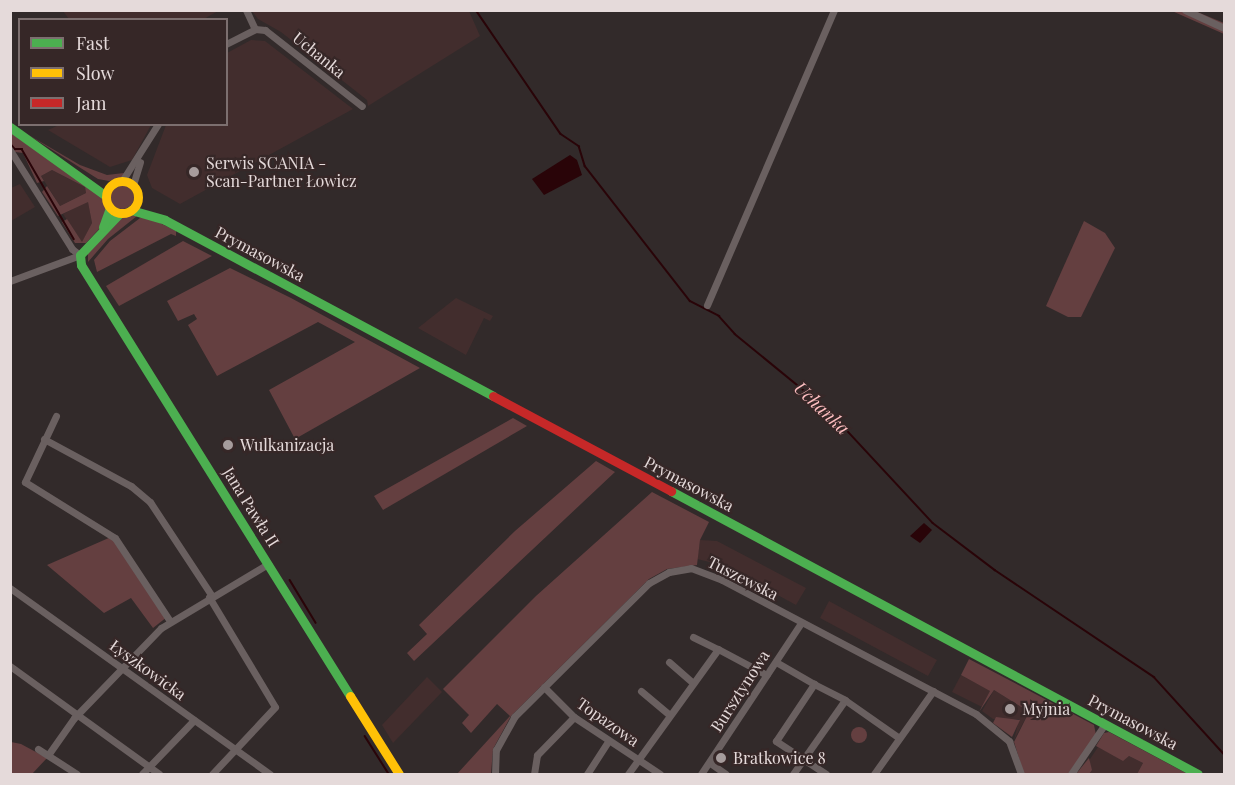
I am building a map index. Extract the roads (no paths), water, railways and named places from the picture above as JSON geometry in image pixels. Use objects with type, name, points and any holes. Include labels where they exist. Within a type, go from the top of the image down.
[{"type":"main road","points":[[10,127],[30,143],[76,172],[106,196],[110,208],[97,237]]},
{"type":"main road","points":[[76,172],[111,185],[122,181],[133,186],[138,196],[131,210],[120,213],[80,255]]},
{"type":"main road","points":[[106,196],[111,185]]},
{"type":"main road","name":"Prymasowska","points":[[138,196],[165,220]]},
{"type":"main road","points":[[110,208],[120,213]]},
{"type":"main road","name":"Prymasowska","points":[[131,210],[165,220],[1198,774]]},
{"type":"main road","name":"Jana Pawła II","points":[[80,255],[84,269],[399,774]]},
{"type":"street","points":[[228,43],[255,29],[246,10]]},
{"type":"street","points":[[707,305],[834,10]]},
{"type":"street","points":[[1185,10],[1224,28]]},
{"type":"street","name":"Uchanka","points":[[255,29],[277,39],[362,106]]},
{"type":"street","points":[[122,181],[142,154],[157,126]]},
{"type":"street","name":"Jana Pawła II","points":[[10,150],[72,249],[80,255]]},
{"type":"street","points":[[133,186],[142,154]]},
{"type":"street","points":[[10,282],[80,255]]},
{"type":"street","points":[[56,416],[25,476],[28,487],[108,532],[170,621]]},
{"type":"street","points":[[44,439],[131,486],[150,502],[275,707],[212,774]]},
{"type":"street","points":[[48,755],[78,714],[170,621],[268,564]]},
{"type":"street","name":"Tuszewska","points":[[495,774],[496,750],[502,733],[544,687],[649,584],[679,569],[710,574],[933,691],[1002,733],[1015,749],[1021,774]]},
{"type":"street","name":"Łyszkowicka","points":[[10,588],[270,774]]},
{"type":"street","name":"Bursztynowa","points":[[701,774],[768,675],[778,664],[801,623]]},
{"type":"street","points":[[693,636],[768,675]]},
{"type":"street","points":[[627,774],[691,681],[718,648]]},
{"type":"street","points":[[669,662],[691,681]]},
{"type":"street","points":[[778,664],[845,700],[899,738]]},
{"type":"street","points":[[10,666],[159,774]]},
{"type":"street","points":[[814,684],[776,741],[826,774]]},
{"type":"street","name":"Topazowa","points":[[544,687],[574,717],[660,774]]},
{"type":"street","points":[[641,691],[668,714]]},
{"type":"street","points":[[874,774],[933,691]]},
{"type":"street","points":[[793,774],[845,700]]},
{"type":"street","points":[[534,774],[537,756],[574,717]]},
{"type":"street","points":[[142,774],[194,720]]},
{"type":"street","points":[[1071,774],[1105,724]]},
{"type":"street","points":[[587,774],[609,740]]},
{"type":"street","points":[[38,749],[77,774]]},
{"type":"street","points":[[710,763],[726,774]]},
{"type":"waterway","name":"Uchanka","points":[[476,10],[561,134],[579,146],[585,166],[690,301],[719,316],[735,334],[828,410],[933,523],[995,570],[1154,677],[1224,754]]},
{"type":"waterway","points":[[10,143],[15,149],[22,149],[74,239]]},
{"type":"waterway","points":[[290,580],[316,623]]},
{"type":"waterway","points":[[365,736],[389,774]]},
{"type":"place","name":"Serwis SCANIA - Scan-Partner Łowicz","points":[[194,172]]},
{"type":"place","name":"Wulkanizacja","points":[[228,445]]},
{"type":"place","name":"Myjnia","points":[[1010,709]]},
{"type":"place","name":"Bratkowice 8","points":[[721,758]]}]
